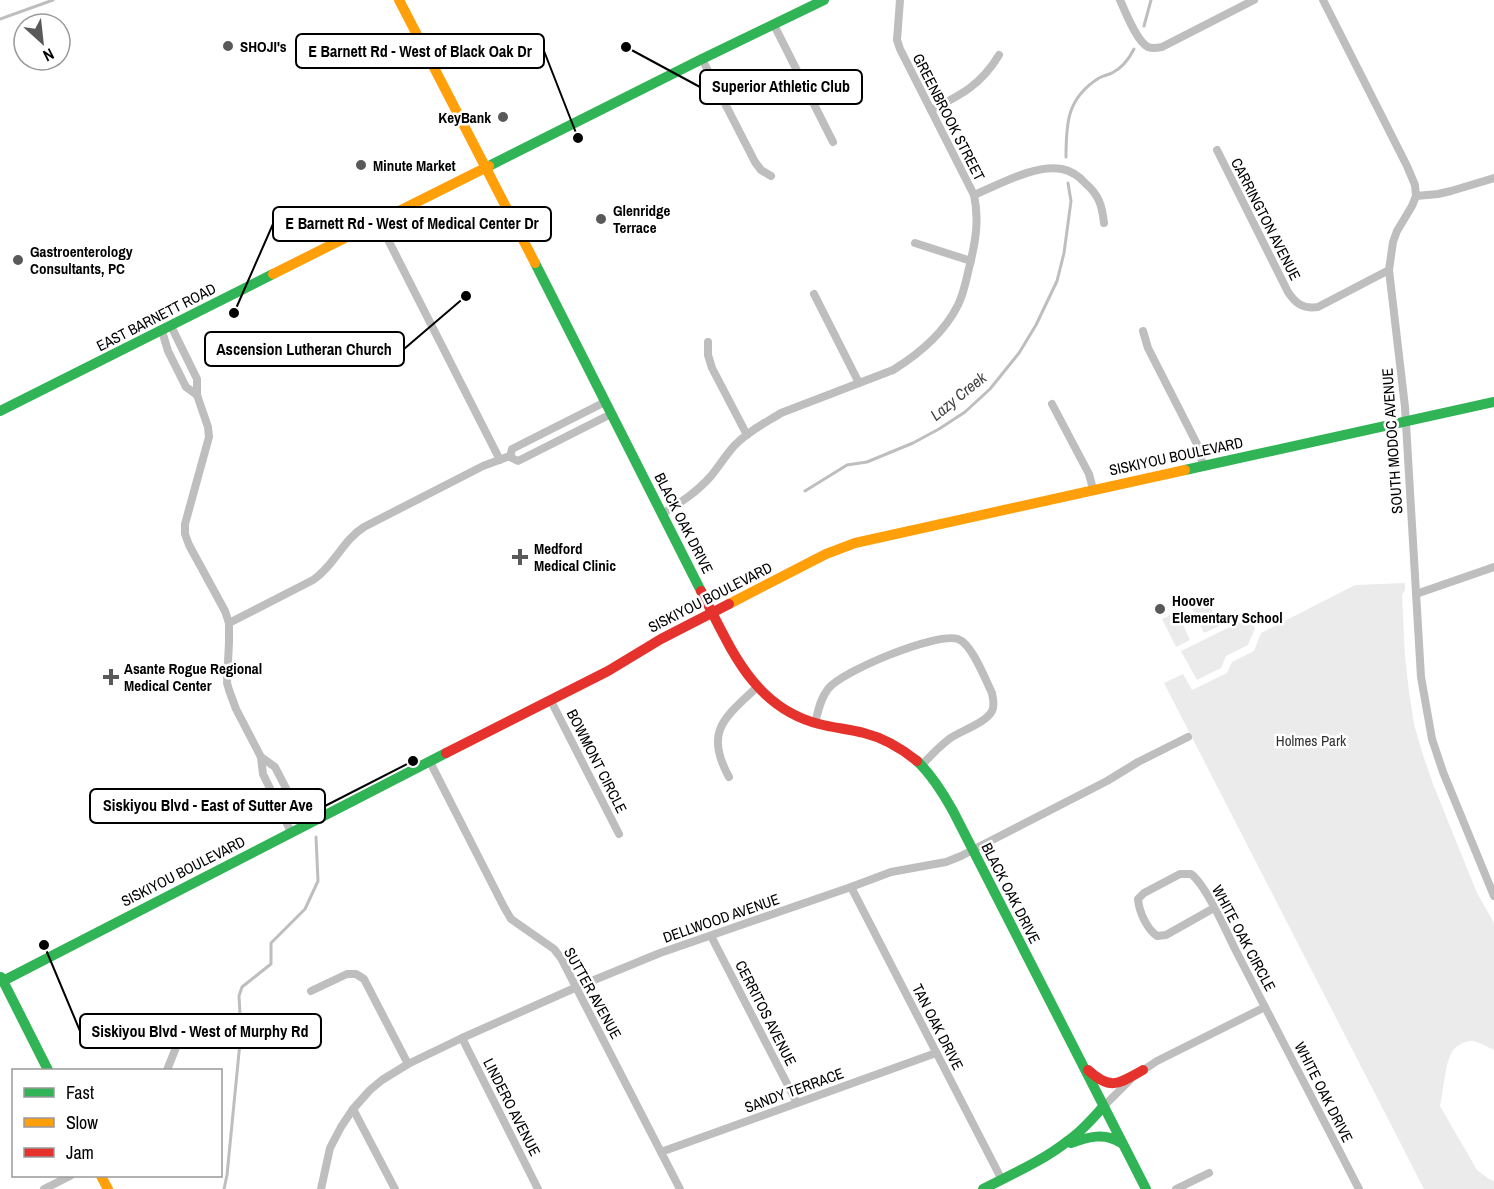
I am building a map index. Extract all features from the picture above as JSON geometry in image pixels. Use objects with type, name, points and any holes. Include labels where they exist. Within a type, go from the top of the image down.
[{"type":"street","name":"BLACK OAK DRIVE","points":[[399,0],[737,661],[756,688],[794,716],[815,723],[872,735],[900,748],[922,765],[934,778],[945,795],[1146,1189]]},
{"type":"street","name":"EAST BARNETT ROAD","points":[[0,411],[824,0]]},
{"type":"street","name":"GREENBROOK STREET","points":[[662,514],[696,490],[747,435],[781,413],[893,370],[918,353],[938,334],[959,304],[975,246],[977,208],[974,195],[900,49],[897,40],[900,0]]},
{"type":"street","points":[[1120,0],[1140,40],[1149,48],[1155,48],[1162,47],[1254,0]]},
{"type":"street","points":[[1323,0],[1407,166],[1415,185],[1416,196],[1438,194],[1494,178]]},
{"type":"street","points":[[774,25],[833,141]]},
{"type":"street","points":[[931,110],[973,86],[984,76],[999,55]]},
{"type":"street","points":[[702,60],[755,162],[761,170],[771,176]]},
{"type":"street","name":"CARRINGTON AVENUE","points":[[1217,150],[1288,292],[1297,304],[1302,307],[1318,307],[1389,270]]},
{"type":"street","points":[[974,195],[1023,174],[1040,169],[1060,168],[1072,172],[1098,196],[1104,223]]},
{"type":"street","name":"SOUTH MODOC AVENUE","points":[[1416,196],[1397,231],[1389,270],[1406,421],[1421,677],[1432,739],[1443,772],[1494,896]]},
{"type":"street","points":[[379,222],[500,460]]},
{"type":"street","points":[[915,243],[971,261]]},
{"type":"street","points":[[814,294],[859,383]]},
{"type":"street","points":[[166,328],[168,351],[186,387],[197,395]]},
{"type":"street","points":[[166,328],[197,379],[197,395],[208,427],[209,437],[185,524],[185,534],[229,623],[226,682],[236,709],[261,756],[275,767],[305,825]]},
{"type":"street","points":[[1143,331],[1148,348],[1198,446],[1203,466]]},
{"type":"street","points":[[708,342],[708,355],[712,368],[747,435]]},
{"type":"street","points":[[510,457],[512,449],[605,402]]},
{"type":"street","name":"SISKIYOU BOULEVARD","points":[[1,980],[550,701],[608,671],[660,639],[826,554],[855,543],[1494,402]]},
{"type":"street","points":[[1052,404],[1089,474],[1093,489]]},
{"type":"street","points":[[229,623],[323,573],[356,532],[364,527],[483,466],[510,457],[518,461],[611,414]]},
{"type":"street","points":[[1416,594],[1494,567]]},
{"type":"street","points":[[815,723],[822,698],[835,682],[846,675],[874,661],[916,646],[951,638],[958,639],[968,647],[992,693],[992,711],[983,720],[949,740],[922,765]]},
{"type":"street","points":[[729,777],[721,764],[717,748],[718,736],[722,723],[729,713],[756,688]]},
{"type":"street","name":"BOWMONT CIRCLE","points":[[550,701],[620,834]]},
{"type":"street","name":"DELLWOOD AVENUE","points":[[321,1189],[330,1148],[353,1109],[370,1089],[408,1064],[577,987],[652,956],[891,872],[946,862],[1107,781],[1138,762],[1188,737]]},
{"type":"street","points":[[261,756],[262,774],[291,832]]},
{"type":"street","name":"SUTTER AVENUE","points":[[430,762],[512,919],[554,949],[561,958],[680,1189]]},
{"type":"street","name":"WHITE OAK CIRCLE","points":[[1214,908],[1166,935],[1157,936],[1150,930],[1139,908],[1138,899],[1144,892],[1180,874],[1191,874],[1200,882],[1214,908],[1265,1007]]},
{"type":"street","name":"TAN OAK DRIVE","points":[[851,887],[1002,1180]]},
{"type":"street","name":"CERRITOS AVENUE","points":[[711,936],[797,1103]]},
{"type":"street","points":[[311,991],[347,974],[356,974],[364,979],[408,1064]]},
{"type":"street","points":[[1,980],[47,1069]]},
{"type":"street","points":[[1081,1063],[1102,1083],[1121,1082],[1157,1061],[1265,1007]]},
{"type":"street","name":"WHITE OAK DRIVE","points":[[1265,1007],[1359,1189]]},
{"type":"street","points":[[168,1069],[181,1035]]},
{"type":"street","name":"LINDERO AVENUE","points":[[462,1038],[538,1189]]},
{"type":"street","name":"SANDY TERRACE","points":[[661,1152],[936,1053]]},
{"type":"street","points":[[983,1189],[1065,1145],[1130,1080],[1143,1070]]},
{"type":"street","points":[[353,1109],[395,1189]]},
{"type":"street","points":[[1065,1145],[1103,1136],[1116,1138],[1123,1145]]},
{"type":"street","points":[[1176,1189],[1209,1173]]},
{"type":"street","points":[[44,1189],[68,1177]]},
{"type":"green space","name":"Holmes Park","points":[[1405,583],[1402,595],[1405,657],[1414,724],[1433,784],[1477,893],[1494,923],[1494,1050],[1472,1041],[1456,1047],[1448,1061],[1440,1106],[1477,1170],[1494,1181],[1494,1189],[1424,1189],[1164,683],[1183,674],[1192,690],[1227,673],[1232,662],[1254,651],[1261,633],[1355,585]]},
{"type":"green space","points":[[1206,598],[1219,626],[1204,633],[1191,605]]},
{"type":"green space","points":[[1177,612],[1190,640],[1176,647],[1162,619]]},
{"type":"green space","points":[[1250,617],[1255,628],[1248,645],[1226,656],[1221,668],[1197,680],[1181,651]]},
{"type":"waterway","points":[[0,19],[53,0]]},
{"type":"waterway","name":"Lazy Creek","points":[[1144,26],[1151,0]]},
{"type":"waterway","name":"Lazy Creek","points":[[1066,157],[1068,122],[1074,103],[1088,86],[1122,66],[1134,49]]},
{"type":"waterway","name":"Lazy Creek","points":[[805,491],[847,465],[867,462],[913,443],[939,429],[965,412],[990,389],[1019,353],[1036,325],[1057,281],[1064,253],[1071,201],[1068,183]]},
{"type":"waterway","name":"Lazy Creek","points":[[224,1189],[241,1032],[239,996],[242,987],[271,964],[271,943],[305,909],[318,881],[316,837]]},
{"type":"traffic: fast","points":[[489,166],[824,0]]},
{"type":"traffic: fast","points":[[535,263],[701,591]]},
{"type":"traffic: fast","points":[[0,411],[273,274]]},
{"type":"traffic: fast","points":[[1185,470],[1494,402]]},
{"type":"traffic: fast","points":[[3,981],[446,753]]},
{"type":"traffic: fast","points":[[917,761],[937,784],[953,811],[1146,1189]]},
{"type":"traffic: fast","points":[[1,977],[47,1069]]},
{"type":"traffic: fast","points":[[983,1189],[1059,1148],[1083,1129],[1103,1107]]},
{"type":"traffic: fast","points":[[1071,1143],[1090,1137],[1109,1138],[1121,1143]]},
{"type":"traffic: slow","points":[[399,0],[535,263]]},
{"type":"traffic: slow","points":[[273,274],[489,166]]},
{"type":"traffic: slow","points":[[729,604],[826,554],[855,543],[1185,470]]},
{"type":"traffic: slow","points":[[102,1177],[108,1189]]},
{"type":"traffic: jam","points":[[701,591],[733,653],[760,689],[776,704],[796,716],[819,724],[878,738],[917,761]]},
{"type":"traffic: jam","points":[[446,753],[608,671],[661,639],[729,604]]},
{"type":"traffic: jam","points":[[1088,1070],[1109,1083],[1121,1082],[1143,1070]]},
{"type":"place","name":"SHOJI's","points":[[228,46]]},
{"type":"place","name":"Superior Athletic Club","points":[[626,47]]},
{"type":"place","name":"KeyBank","points":[[503,117]]},
{"type":"place","name":"E Barnett Rd - West of Black Oak Dr","points":[[578,138]]},
{"type":"place","name":"Minute Market","points":[[361,165]]},
{"type":"place","name":"Glenridge Terrace","points":[[601,219]]},
{"type":"place","name":"Gastroenterology Consultants, PC","points":[[18,260]]},
{"type":"place","name":"Ascension Lutheran Church","points":[[466,296]]},
{"type":"place","name":"E Barnett Rd - West of Medical Center Dr","points":[[234,313]]},
{"type":"place","name":"Medford Medical Clinic","points":[[520,557]]},
{"type":"place","name":"Hoover Elementary School","points":[[1160,609]]},
{"type":"place","name":"Asante Rogue Regional Medical Center","points":[[111,677]]},
{"type":"place","name":"Siskiyou Blvd - East of Sutter Ave","points":[[413,761]]},
{"type":"place","name":"Siskiyou Blvd - West of Murphy Rd","points":[[44,945]]}]
